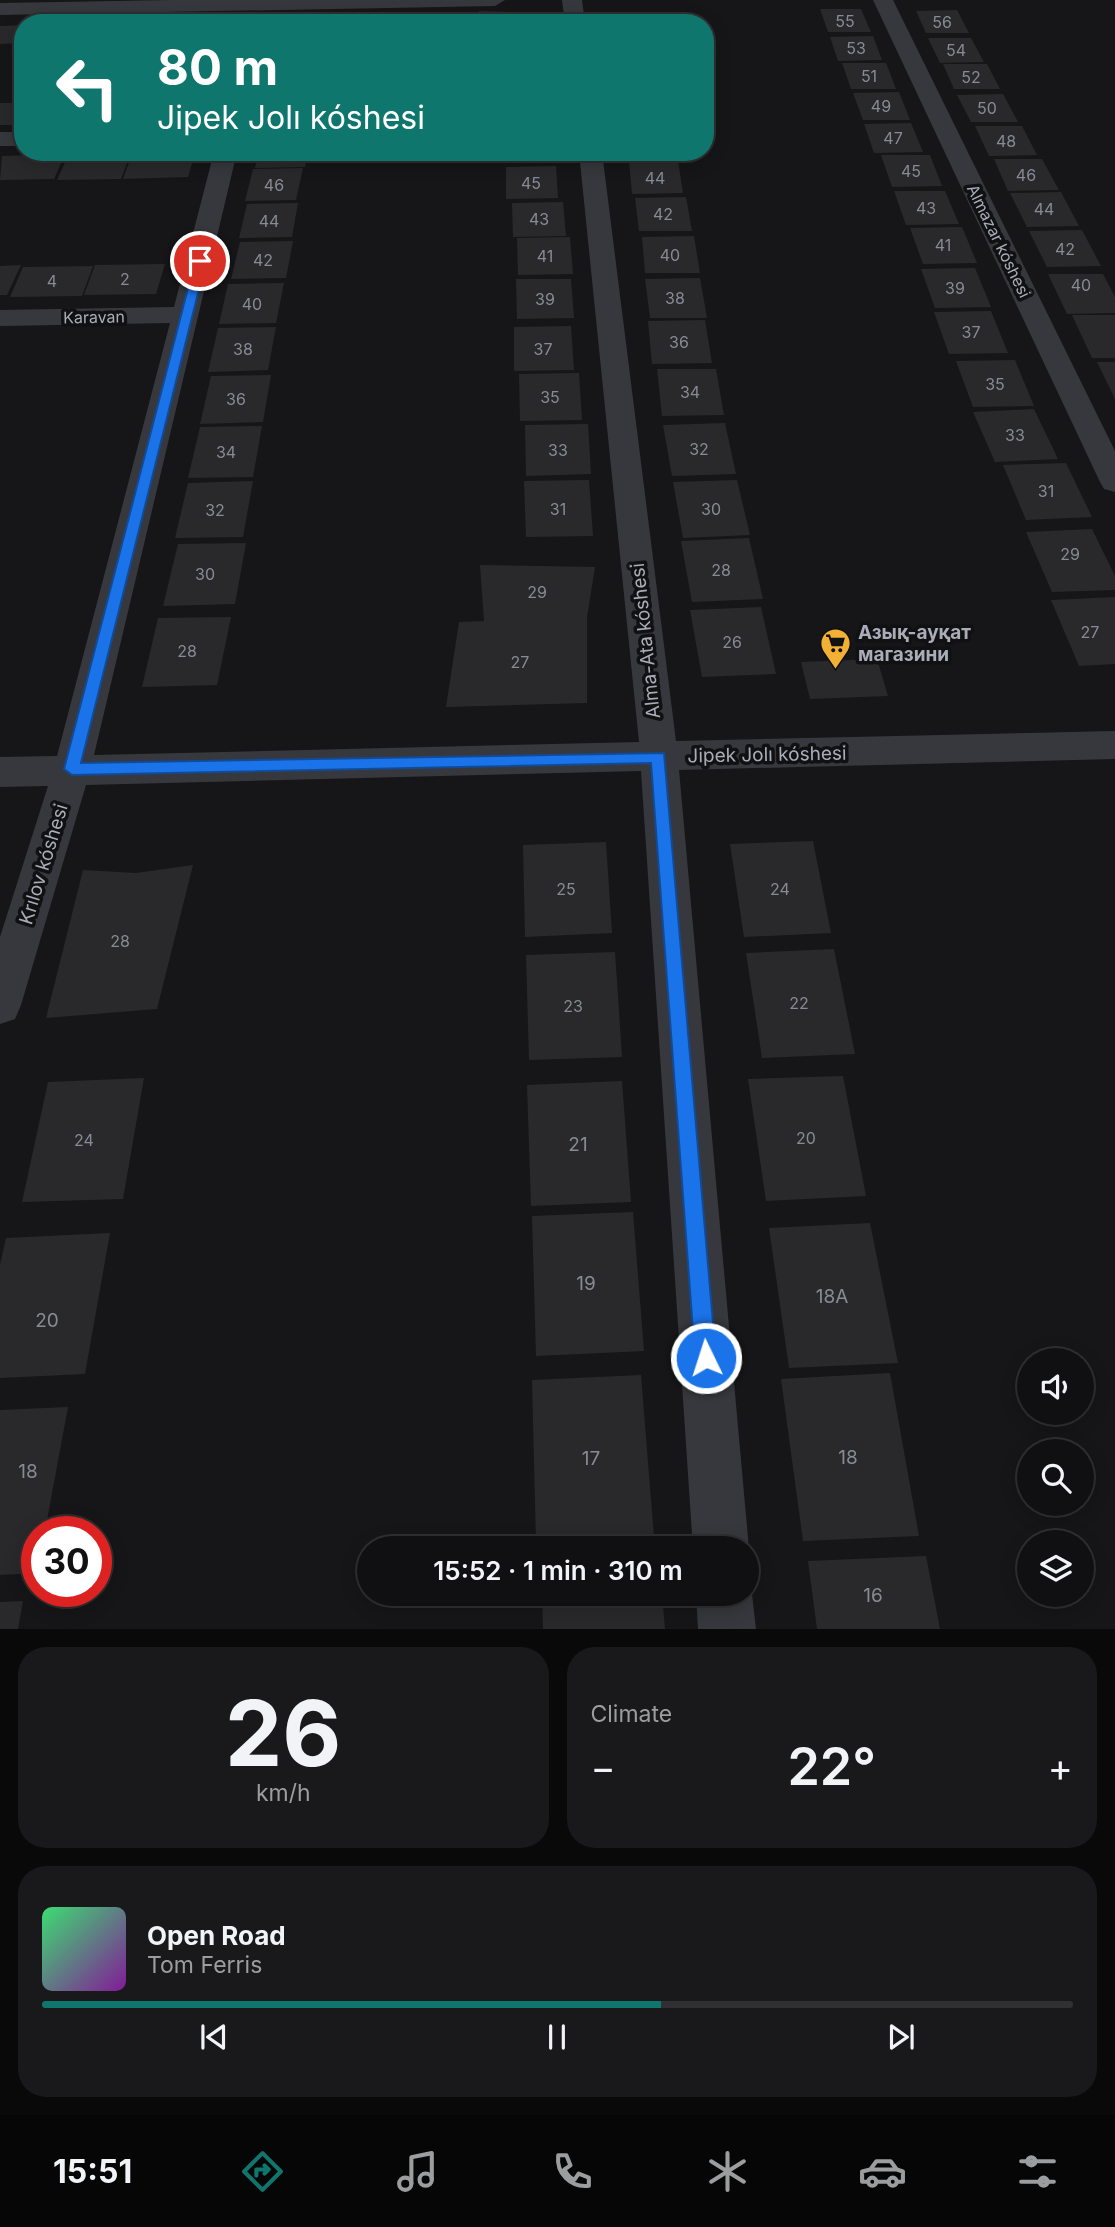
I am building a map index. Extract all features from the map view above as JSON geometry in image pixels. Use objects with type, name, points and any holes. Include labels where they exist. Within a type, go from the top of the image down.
[{"type":"street","points":[[0,9],[259,10],[495,0]]},
{"type":"street","name":"Almazar kóshesi","points":[[883,0],[1115,482]]},
{"type":"street","name":"Krılov kóshesi","points":[[0,1005],[72,769],[224,161]]},
{"type":"street","name":"Alma-Ata kóshesi","points":[[591,161],[659,757],[719,1536]]},
{"type":"street","name":"Karavan","points":[[0,318],[187,315]]},
{"type":"street","name":"Jipek Jolı kóshesi","points":[[0,772],[1115,746]]},
{"type":"street","points":[[725,1606],[727,1629]]},
{"type":"building","points":[[820,9],[861,9],[871,32],[828,32]]},
{"type":"building","points":[[957,10],[969,33],[926,33],[916,11]]},
{"type":"building","points":[[479,11],[545,13],[545,14],[479,14]]},
{"type":"building","points":[[14,25],[14,43],[0,44],[0,26]]},
{"type":"building","points":[[873,36],[882,60],[838,61],[830,37]]},
{"type":"building","points":[[928,38],[971,38],[984,62],[940,63]]},
{"type":"building","points":[[842,63],[886,63],[896,89],[851,89]]},
{"type":"building","points":[[943,64],[987,64],[1000,89],[954,89]]},
{"type":"building","points":[[899,92],[910,120],[863,120],[853,93]]},
{"type":"building","points":[[1003,94],[1018,122],[971,122],[957,95]]},
{"type":"building","points":[[0,103],[14,103],[14,125],[0,125]]},
{"type":"building","points":[[911,123],[923,152],[874,153],[864,124]]},
{"type":"building","points":[[975,126],[1022,126],[1037,155],[989,156]]},
{"type":"building","points":[[881,155],[930,155],[942,186],[892,187]]},
{"type":"building","points":[[2,156],[14,156],[14,161],[62,161],[54,179],[0,180]]},
{"type":"building","points":[[994,159],[1042,159],[1059,190],[1008,191]]},
{"type":"building","points":[[66,161],[128,161],[121,179],[57,180]]},
{"type":"building","points":[[129,161],[193,161],[188,177],[123,179]]},
{"type":"building","points":[[257,161],[306,161],[305,167],[255,168]]},
{"type":"building","points":[[678,161],[683,193],[632,194],[629,162]]},
{"type":"building","points":[[556,166],[558,198],[506,199],[506,167]]},
{"type":"building","points":[[303,168],[296,200],[245,201],[253,169]]},
{"type":"building","points":[[894,191],[945,191],[959,224],[906,225]]},
{"type":"building","points":[[1061,192],[1079,226],[1027,227],[1010,193]]},
{"type":"building","points":[[686,197],[692,231],[639,231],[635,198]]},
{"type":"building","points":[[563,202],[566,236],[513,237],[512,203]]},
{"type":"building","points":[[298,203],[292,237],[239,238],[247,204]]},
{"type":"building","points":[[962,227],[977,263],[923,264],[910,228]]},
{"type":"building","points":[[1082,230],[1101,266],[1047,267],[1029,231]]},
{"type":"building","points":[[694,236],[700,273],[645,273],[642,237]]},
{"type":"building","points":[[570,237],[573,274],[518,275],[517,238]]},
{"type":"building","points":[[293,241],[286,278],[231,279],[240,242]]},
{"type":"building","points":[[165,264],[156,294],[84,295],[95,265]]},
{"type":"building","points":[[21,265],[7,295],[0,295],[0,266]]},
{"type":"building","points":[[93,266],[82,296],[10,297],[23,267]]},
{"type":"building","points":[[975,268],[991,307],[935,308],[921,269]]},
{"type":"building","points":[[1048,274],[1103,274],[1115,297],[1115,313],[1067,314]]},
{"type":"building","points":[[700,278],[707,318],[650,318],[645,279]]},
{"type":"building","points":[[516,279],[571,279],[574,318],[517,319]]},
{"type":"building","points":[[284,283],[276,323],[219,324],[228,284]]},
{"type":"building","points":[[991,311],[1008,353],[949,354],[934,312]]},
{"type":"building","points":[[1072,315],[1115,315],[1115,358],[1092,358]]},
{"type":"building","points":[[705,320],[712,363],[652,364],[648,321]]},
{"type":"building","points":[[571,326],[574,370],[514,371],[514,327]]},
{"type":"building","points":[[276,327],[268,370],[208,372],[218,328]]},
{"type":"building","points":[[1015,360],[1034,406],[973,407],[956,361]]},
{"type":"building","points":[[1097,362],[1115,362],[1115,399]]},
{"type":"building","points":[[657,369],[716,369],[724,415],[662,416]]},
{"type":"building","points":[[579,373],[582,420],[520,421],[519,374]]},
{"type":"building","points":[[271,375],[263,422],[200,424],[211,376]]},
{"type":"building","points":[[1034,409],[1058,459],[995,462],[973,412]]},
{"type":"building","points":[[725,423],[736,474],[672,476],[663,425]]},
{"type":"building","points":[[588,424],[591,474],[526,476],[525,425]]},
{"type":"building","points":[[262,426],[253,477],[188,478],[200,427]]},
{"type":"building","points":[[1066,463],[1092,517],[1026,520],[1003,465]]},
{"type":"building","points":[[589,480],[593,536],[526,537],[524,481]]},
{"type":"building","points":[[737,480],[750,535],[683,538],[673,482]]},
{"type":"building","points":[[253,481],[243,537],[175,538],[188,483]]},
{"type":"building","points":[[1092,529],[1115,576],[1115,590],[1052,592],[1026,532]]},
{"type":"building","points":[[749,538],[763,599],[692,602],[681,541]]},
{"type":"building","points":[[246,543],[235,604],[163,606],[178,544]]},
{"type":"building","points":[[480,565],[595,567],[587,617],[587,703],[446,707],[459,622],[484,621]]},
{"type":"building","points":[[1115,597],[1115,664],[1079,666],[1051,600]]},
{"type":"building","points":[[761,607],[776,674],[702,677],[690,610]]},
{"type":"building","points":[[231,617],[217,685],[142,687],[158,618]]},
{"type":"building","points":[[877,659],[888,696],[810,699],[801,662]]},
{"type":"building","points":[[813,841],[831,933],[744,937],[730,844]]},
{"type":"building","points":[[606,842],[612,933],[525,937],[523,845]]},
{"type":"building","points":[[193,865],[157,1009],[46,1018],[83,870],[136,873]]},
{"type":"building","points":[[834,949],[855,1054],[762,1058],[746,953]]},
{"type":"building","points":[[615,952],[622,1057],[529,1060],[526,955]]},
{"type":"building","points":[[843,1076],[866,1196],[766,1201],[748,1079]]},
{"type":"building","points":[[144,1078],[123,1199],[22,1202],[48,1082]]},
{"type":"building","points":[[622,1081],[631,1202],[531,1206],[527,1085]]},
{"type":"building","points":[[633,1212],[644,1351],[536,1356],[532,1216]]},
{"type":"building","points":[[870,1223],[898,1363],[789,1368],[769,1228]]},
{"type":"building","points":[[110,1233],[85,1374],[0,1378],[0,1265],[6,1238]]},
{"type":"building","points":[[890,1373],[919,1536],[803,1541],[781,1379]]},
{"type":"building","points":[[641,1375],[654,1536],[536,1536],[532,1380]]},
{"type":"building","points":[[68,1407],[48,1516],[21,1516],[21,1574],[0,1575],[0,1410]]},
{"type":"building","points":[[926,1556],[940,1629],[817,1629],[808,1561]]},
{"type":"building","points":[[21,1601],[18,1629],[0,1629],[0,1602]]},
{"type":"building","points":[[542,1606],[663,1606],[665,1629],[543,1629]]},
{"type":"place","name":"Азық-ауқат магазини","points":[[835,670]]},
{"type":"route","points":[[200,261],[72,769],[659,757],[706,1358]]}]
